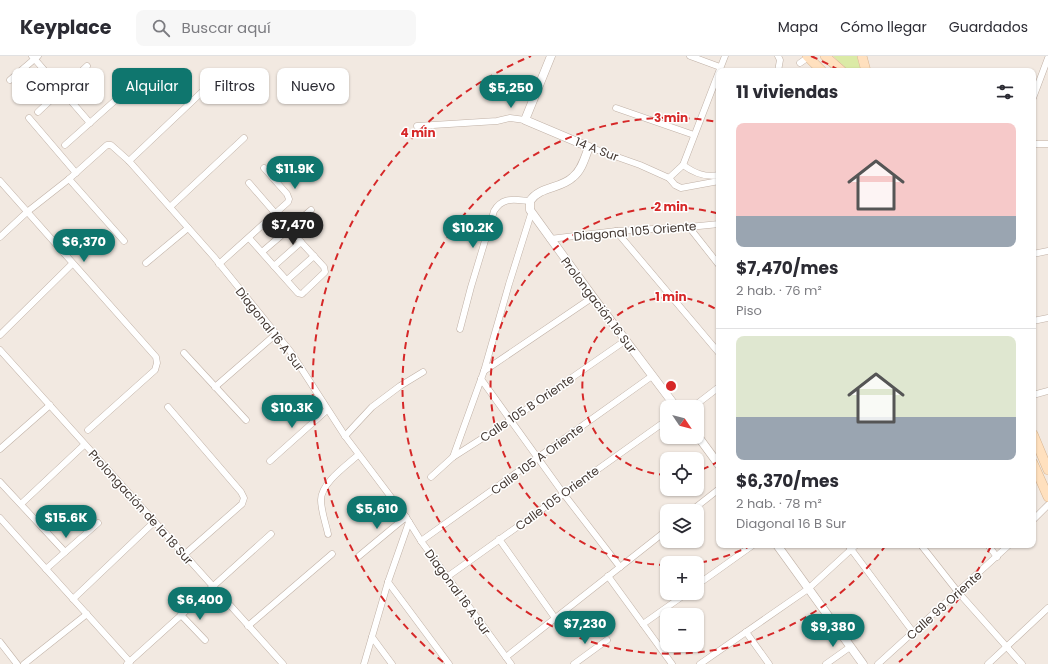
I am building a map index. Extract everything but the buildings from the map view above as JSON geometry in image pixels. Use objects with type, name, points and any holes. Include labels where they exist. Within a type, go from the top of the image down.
[{"type":"main road","points":[[808,56],[819,68]]},
{"type":"main road","points":[[825,56],[839,68]]},
{"type":"main road","points":[[862,56],[865,68]]},
{"type":"main road","points":[[1036,440],[1046,460],[1048,470]]},
{"type":"main road","points":[[1036,471],[1048,497]]},
{"type":"street","points":[[417,126],[497,121],[510,118],[525,120],[551,56]]},
{"type":"street","points":[[690,56],[720,67],[725,56]]},
{"type":"street","points":[[800,63],[808,56]]},
{"type":"street","points":[[10,80],[35,57],[44,68]]},
{"type":"street","points":[[778,68],[779,58]]},
{"type":"street","points":[[1036,90],[1048,59]]},
{"type":"street","points":[[716,77],[683,165],[669,178],[675,185],[681,188],[716,182]]},
{"type":"street","points":[[128,161],[200,96]]},
{"type":"street","points":[[65,145],[112,103]]},
{"type":"street","points":[[38,112],[47,104]]},
{"type":"street","points":[[73,104],[90,123]]},
{"type":"street","points":[[616,108],[694,135]]},
{"type":"street","points":[[0,237],[27,212],[76,173],[29,118]]},
{"type":"street","name":"14 A Sur","points":[[525,120],[589,148],[640,165],[669,178]]},
{"type":"street","points":[[170,207],[244,138]]},
{"type":"street","name":"Diagonal 16 A Sur","points":[[76,173],[106,145],[109,144],[128,161],[170,207],[214,257],[290,351],[344,436],[511,664]]},
{"type":"street","points":[[1036,144],[1048,144]]},
{"type":"street","points":[[453,457],[484,371],[531,214],[529,206],[530,201],[536,194],[573,178],[579,170],[589,148]]},
{"type":"street","points":[[683,165],[694,172],[706,176],[716,175]]},
{"type":"street","points":[[219,264],[288,202],[288,197],[264,168]]},
{"type":"street","points":[[69,179],[124,241]]},
{"type":"street","points":[[0,181],[156,357],[157,363],[155,370],[88,430]]},
{"type":"street","points":[[249,183],[326,270],[324,274],[302,294],[298,294],[249,238]]},
{"type":"street","points":[[460,329],[494,211],[504,200],[530,201]]},
{"type":"street","points":[[262,252],[288,228],[311,210]]},
{"type":"street","name":"Prolongación 16 Sur","points":[[531,214],[671,400]]},
{"type":"street","name":"Diagonal 105 Oriente","points":[[550,239],[616,230],[716,224]]},
{"type":"street","points":[[689,227],[716,261]]},
{"type":"street","points":[[146,263],[188,228]]},
{"type":"street","points":[[616,230],[716,350]]},
{"type":"street","points":[[274,266],[301,242]]},
{"type":"street","points":[[1036,253],[1048,251]]},
{"type":"street","points":[[287,280],[314,256]]},
{"type":"street","points":[[0,335],[72,264]]},
{"type":"street","points":[[484,371],[593,297]]},
{"type":"street","points":[[1036,320],[1048,318]]},
{"type":"street","points":[[215,386],[276,334]]},
{"type":"street","name":"Calle 105 B Oriente","points":[[431,477],[453,457],[511,420],[626,340]]},
{"type":"street","name":"Prolongación de la 18 Sur","points":[[0,350],[84,445],[283,664]]},
{"type":"street","points":[[184,353],[246,420]]},
{"type":"street","points":[[344,436],[372,407],[400,386],[423,372]]},
{"type":"street","name":"Calle 105 A Oriente","points":[[421,541],[652,376]]},
{"type":"street","points":[[481,378],[564,493],[620,567]]},
{"type":"street","points":[[702,400],[716,389]]},
{"type":"street","points":[[1036,394],[1048,391]]},
{"type":"street","points":[[0,449],[50,405]]},
{"type":"street","points":[[168,406],[241,492],[244,498],[242,504],[184,555]]},
{"type":"street","points":[[270,461],[327,410]]},
{"type":"street","name":"Calle 105 Oriente","points":[[447,577],[660,425]]},
{"type":"street","points":[[704,444],[716,461]]},
{"type":"street","points":[[21,504],[84,445]]},
{"type":"street","points":[[328,534],[321,501],[323,491],[332,478],[358,455]]},
{"type":"street","points":[[0,482],[65,552]]},
{"type":"street","points":[[700,504],[716,491]]},
{"type":"street","points":[[1036,517],[1048,505]]},
{"type":"street","points":[[0,518],[87,614],[128,663],[212,586],[272,534]]},
{"type":"street","points":[[359,556],[407,520]]},
{"type":"street","points":[[364,664],[407,520]]},
{"type":"street","points":[[73,599],[154,522]]},
{"type":"street","points":[[46,569],[98,523]]},
{"type":"street","points":[[506,657],[660,536]]},
{"type":"street","points":[[499,539],[555,618]]},
{"type":"street","points":[[704,580],[749,548]]},
{"type":"street","points":[[779,548],[863,664]]},
{"type":"street","points":[[700,664],[808,589],[849,548]]},
{"type":"street","points":[[851,548],[913,632]]},
{"type":"street","points":[[923,548],[958,592],[1022,664]]},
{"type":"street","points":[[990,548],[997,557]]},
{"type":"street","name":"Calle 99 Oriente","points":[[878,664],[1005,548]]},
{"type":"street","points":[[248,626],[332,554]]},
{"type":"street","points":[[608,576],[672,664]]},
{"type":"street","points":[[388,582],[449,664]]},
{"type":"street","points":[[643,624],[676,600]]},
{"type":"street","points":[[988,664],[1048,608]]},
{"type":"street","points":[[24,664],[87,614]]},
{"type":"street","points":[[182,615],[205,640]]},
{"type":"street","points":[[746,632],[769,664]]},
{"type":"street","points":[[372,637],[392,664]]},
{"type":"street","points":[[574,664],[607,640]]},
{"type":"street","points":[[0,642],[17,664]]},
{"type":"street","points":[[826,664],[850,647]]},
{"type":"green space","points":[[833,56],[857,56],[860,68],[846,68]]}]
